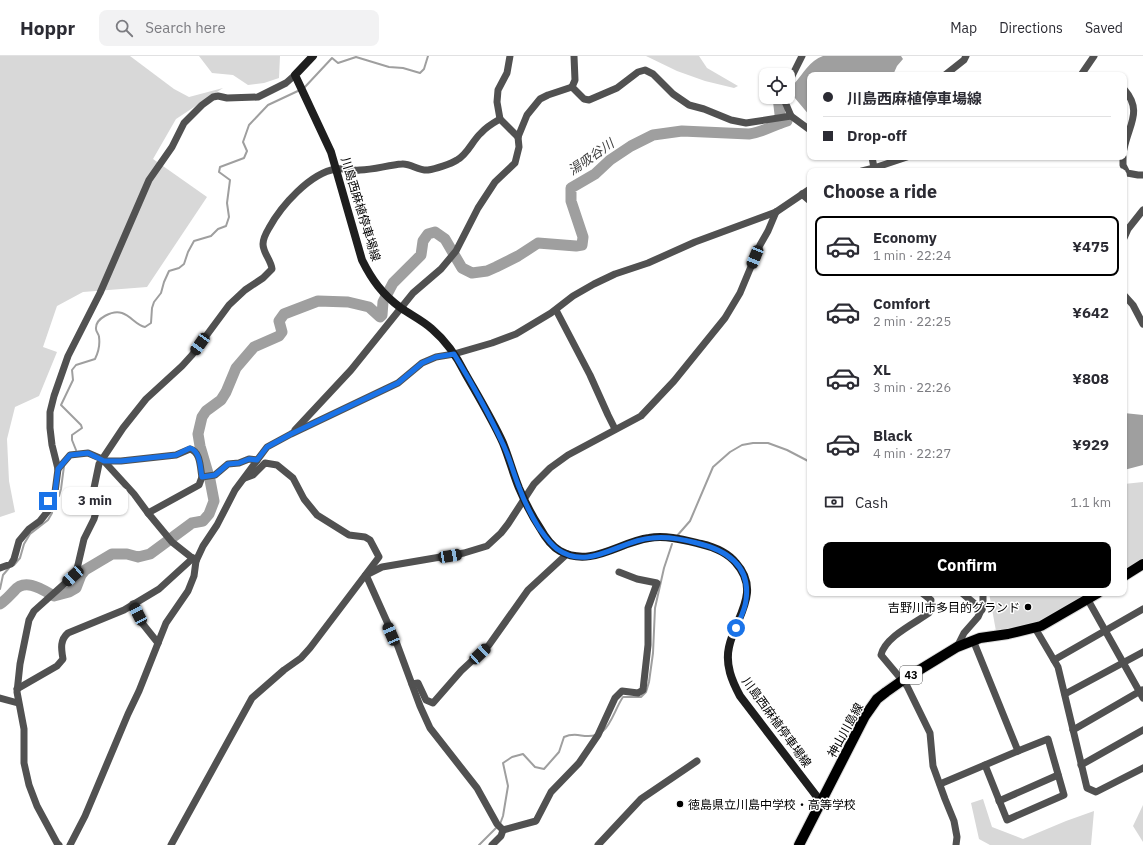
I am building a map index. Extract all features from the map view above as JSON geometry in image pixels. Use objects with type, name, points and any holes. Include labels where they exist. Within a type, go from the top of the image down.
[{"type":"main road","points":[[294,75],[312,56]]},
{"type":"main road","name":"川島西麻植停車場線","points":[[294,75],[324,134],[336,169],[347,212],[362,260],[370,276],[381,291],[401,308],[433,330],[454,354],[502,441],[528,510],[546,538],[555,548],[566,554],[580,557],[596,556],[640,540],[661,537],[687,540],[712,546],[730,556],[738,564],[743,572],[747,591],[744,610],[729,647],[729,668],[731,678],[740,696],[821,802]]},
{"type":"main road","points":[[1127,574],[1143,564]]},
{"type":"main road","name":"神山川島線","points":[[799,845],[865,716],[877,700],[903,680],[972,640],[1035,628],[1050,622],[1094,596]]},
{"type":"street","points":[[510,56],[507,73],[498,90],[497,102],[500,119],[518,137]]},
{"type":"street","points":[[572,87],[575,80],[574,56]]},
{"type":"street","points":[[795,70],[802,56]]},
{"type":"street","points":[[949,72],[964,60],[966,56]]},
{"type":"street","points":[[1083,72],[1094,56]]},
{"type":"street","points":[[572,87],[584,99],[589,100],[617,88],[638,72],[645,70],[653,74],[673,94],[689,105],[704,109],[731,120],[746,123],[791,116]]},
{"type":"street","points":[[0,568],[11,564],[19,541],[48,511],[48,501],[55,492],[58,469],[52,445],[50,428],[50,412],[54,396],[68,356],[100,293],[149,180],[172,147],[184,123],[202,105],[213,97],[258,97],[286,83],[294,75]]},
{"type":"street","points":[[291,434],[351,370],[413,293],[441,269],[456,251],[478,208],[495,182],[515,163],[519,147],[518,137],[527,115],[540,99],[559,90],[572,87]]},
{"type":"street","points":[[1127,92],[1135,106],[1133,119],[1127,136]]},
{"type":"street","points":[[786,104],[791,116],[807,128]]},
{"type":"street","points":[[59,845],[37,806],[29,785],[24,763],[24,729],[18,703],[20,664],[29,620],[34,611],[73,576],[77,569],[84,539],[96,512],[94,488],[98,464],[103,460],[122,428],[146,399],[182,366],[229,305],[245,290],[263,278],[272,269],[271,262],[264,251],[262,243],[264,236],[276,215],[285,204],[309,182],[324,173],[336,169],[359,170],[388,167],[404,163],[415,168],[427,170],[456,161],[465,153],[480,133],[500,119]]},
{"type":"street","points":[[874,168],[898,160]]},
{"type":"street","points":[[1127,173],[1138,176],[1143,175]]},
{"type":"street","points":[[18,689],[57,666],[63,659],[61,650],[63,637],[68,633],[124,610],[159,589],[195,559],[217,525],[235,490],[267,447],[398,383],[422,363],[436,357],[454,354],[516,334],[556,310],[573,296],[594,284],[615,274],[648,263],[695,242],[776,212],[807,191]]},
{"type":"street","points":[[802,194],[807,198]]},
{"type":"street","points":[[1127,230],[1143,210]]},
{"type":"street","points":[[366,575],[382,567],[464,553],[487,546],[501,533],[534,484],[550,468],[568,455],[641,416],[674,381],[725,318],[740,293],[760,245],[776,212]]},
{"type":"street","points":[[1127,299],[1143,324]]},
{"type":"street","points":[[556,310],[590,375],[615,429]]},
{"type":"street","points":[[58,469],[70,455],[88,453],[103,460],[121,461],[176,455],[190,448],[195,450],[198,454],[204,477],[199,485],[148,513]]},
{"type":"street","points":[[204,477],[215,475],[228,464],[239,463],[249,459],[257,460]]},
{"type":"street","points":[[103,460],[134,494],[170,540],[195,559]]},
{"type":"street","points":[[171,845],[252,698],[305,653],[379,557],[370,540],[365,537],[349,535],[317,515],[304,498],[293,478],[277,465],[265,463],[253,475],[245,478]]},
{"type":"street","points":[[412,684],[418,683],[426,700],[433,703],[461,671],[489,645],[528,590],[566,554]]},
{"type":"street","points":[[70,845],[85,816],[139,691],[166,623],[188,591],[194,576],[195,559]]},
{"type":"street","points":[[500,827],[536,821],[551,792],[579,763],[599,732],[615,698],[622,691],[638,693],[643,690],[648,646],[648,608],[656,583],[637,579],[619,572]]},
{"type":"street","points":[[366,575],[397,644],[420,706],[430,728],[477,788],[500,827],[501,836],[492,845]]},
{"type":"street","points":[[926,596],[931,600],[929,612],[898,633],[882,647],[881,655],[907,686],[930,733],[933,766],[954,821],[957,837],[956,845]]},
{"type":"street","points":[[966,596],[982,610]]},
{"type":"street","points":[[957,648],[964,633],[982,610],[984,606],[983,596]]},
{"type":"street","points":[[1073,730],[1142,693],[1122,663],[1088,600]]},
{"type":"street","points":[[133,604],[142,623],[158,643]]},
{"type":"street","points":[[1054,660],[1143,609]]},
{"type":"street","points":[[1035,628],[1058,667],[1087,788],[1096,792],[1143,768]]},
{"type":"street","points":[[972,640],[1018,751]]},
{"type":"street","points":[[1065,694],[1143,652]]},
{"type":"street","points":[[0,698],[18,703]]},
{"type":"street","points":[[1081,765],[1143,730]]},
{"type":"street","points":[[940,784],[1048,738],[1064,795],[1007,820],[985,765]]},
{"type":"street","points":[[598,845],[641,799],[697,761]]},
{"type":"street","points":[[999,801],[1058,776]]},
{"type":"shaded area","points":[[0,56],[130,56],[174,89],[189,97],[223,88],[176,119],[153,159],[207,197],[147,287],[83,292],[57,306],[43,347],[57,352],[39,396],[15,407],[7,439],[9,481],[15,512],[0,517]]},
{"type":"shaded area","points":[[199,56],[280,56],[279,78],[264,83],[248,85],[233,75],[212,73]]},
{"type":"shaded area","points":[[646,56],[699,56],[707,68],[738,86],[734,88],[705,81],[677,71]]},
{"type":"shaded area","points":[[823,56],[901,56],[903,59],[894,72],[807,72],[807,112],[795,98],[795,83],[814,61]]},
{"type":"shaded area","points":[[1127,413],[1143,415],[1143,465],[1127,469]]},
{"type":"shaded area","points":[[1143,482],[1143,558],[1127,568],[1127,484]]},
{"type":"shaded area","name":"吉野川市多目的グランド","points":[[990,596],[1082,596],[1042,620],[1018,628],[996,631]]},
{"type":"shaded area","points":[[983,799],[992,827],[1023,839],[1094,811],[1091,845],[990,845],[979,839],[971,803]]},
{"type":"shaded area","points":[[1143,805],[1143,842],[1133,826]]},
{"type":"waterway","points":[[304,88],[332,58],[338,63],[356,57],[389,67],[403,68],[420,73],[424,69],[428,56]]},
{"type":"waterway","points":[[76,450],[72,440],[72,435],[82,428],[81,425],[61,405],[73,380],[72,370],[76,365],[95,359],[96,357],[99,343],[99,336],[96,331],[98,321],[105,316],[118,312],[125,314],[145,327],[151,323],[154,302],[161,293],[169,271],[179,268],[184,264],[194,241],[211,236],[218,229],[226,226],[229,217],[227,203],[230,180],[219,172],[220,167],[244,158],[247,151],[243,142],[249,125],[268,105],[300,90]]},
{"type":"waterway","points":[[779,104],[780,123]]},
{"type":"waterway","name":"湯吸谷川","points":[[0,604],[18,587],[23,585],[34,586],[54,596],[69,592],[76,588],[81,575],[85,570],[112,554],[127,554],[138,557],[150,554],[192,523],[203,521],[209,514],[214,501],[198,434],[202,417],[206,411],[221,400],[236,368],[254,347],[279,336],[282,332],[279,321],[284,314],[318,301],[348,302],[369,307],[380,317],[382,315],[383,302],[393,283],[421,255],[423,241],[428,234],[435,232],[445,239],[462,268],[472,273],[487,271],[496,267],[518,256],[538,243],[576,246],[582,245],[583,237],[571,201],[571,188],[595,174],[610,160],[631,146],[653,135],[682,131],[749,134],[759,132],[787,121]]},
{"type":"waterway","points":[[676,537],[690,521],[713,467],[730,452],[742,445],[768,443],[787,450],[807,460]]},
{"type":"waterway","points":[[14,565],[20,558],[24,544],[30,534],[48,520],[52,513],[53,501],[59,496],[61,489],[64,466]]},
{"type":"waterway","points":[[603,731],[609,725],[623,697],[641,697],[646,692],[653,653],[655,608],[664,568],[672,544]]},
{"type":"waterway","points":[[0,589],[3,575],[9,568]]},
{"type":"waterway","points":[[479,845],[500,824],[503,816],[508,786],[503,763],[512,757],[523,754],[535,767],[544,769],[559,752],[564,737],[569,735],[596,735]]},
{"type":"place","name":"吉野川市多目的グランド","points":[[1028,607]]},
{"type":"place","name":"徳島県立川島中学校・高等学校","points":[[680,804]]},
{"type":"route","points":[[48,501],[55,492],[58,469],[70,455],[88,453],[104,461],[121,461],[176,455],[190,448],[195,450],[198,454],[202,477],[215,475],[228,464],[239,463],[249,459],[257,460],[267,447],[398,383],[422,363],[436,357],[454,354],[502,441],[528,510],[546,538],[555,548],[573,556],[588,557],[596,556],[640,540],[661,537],[687,540],[712,546],[730,556],[738,564],[743,572],[746,582],[746,601],[744,610],[736,628]]}]
